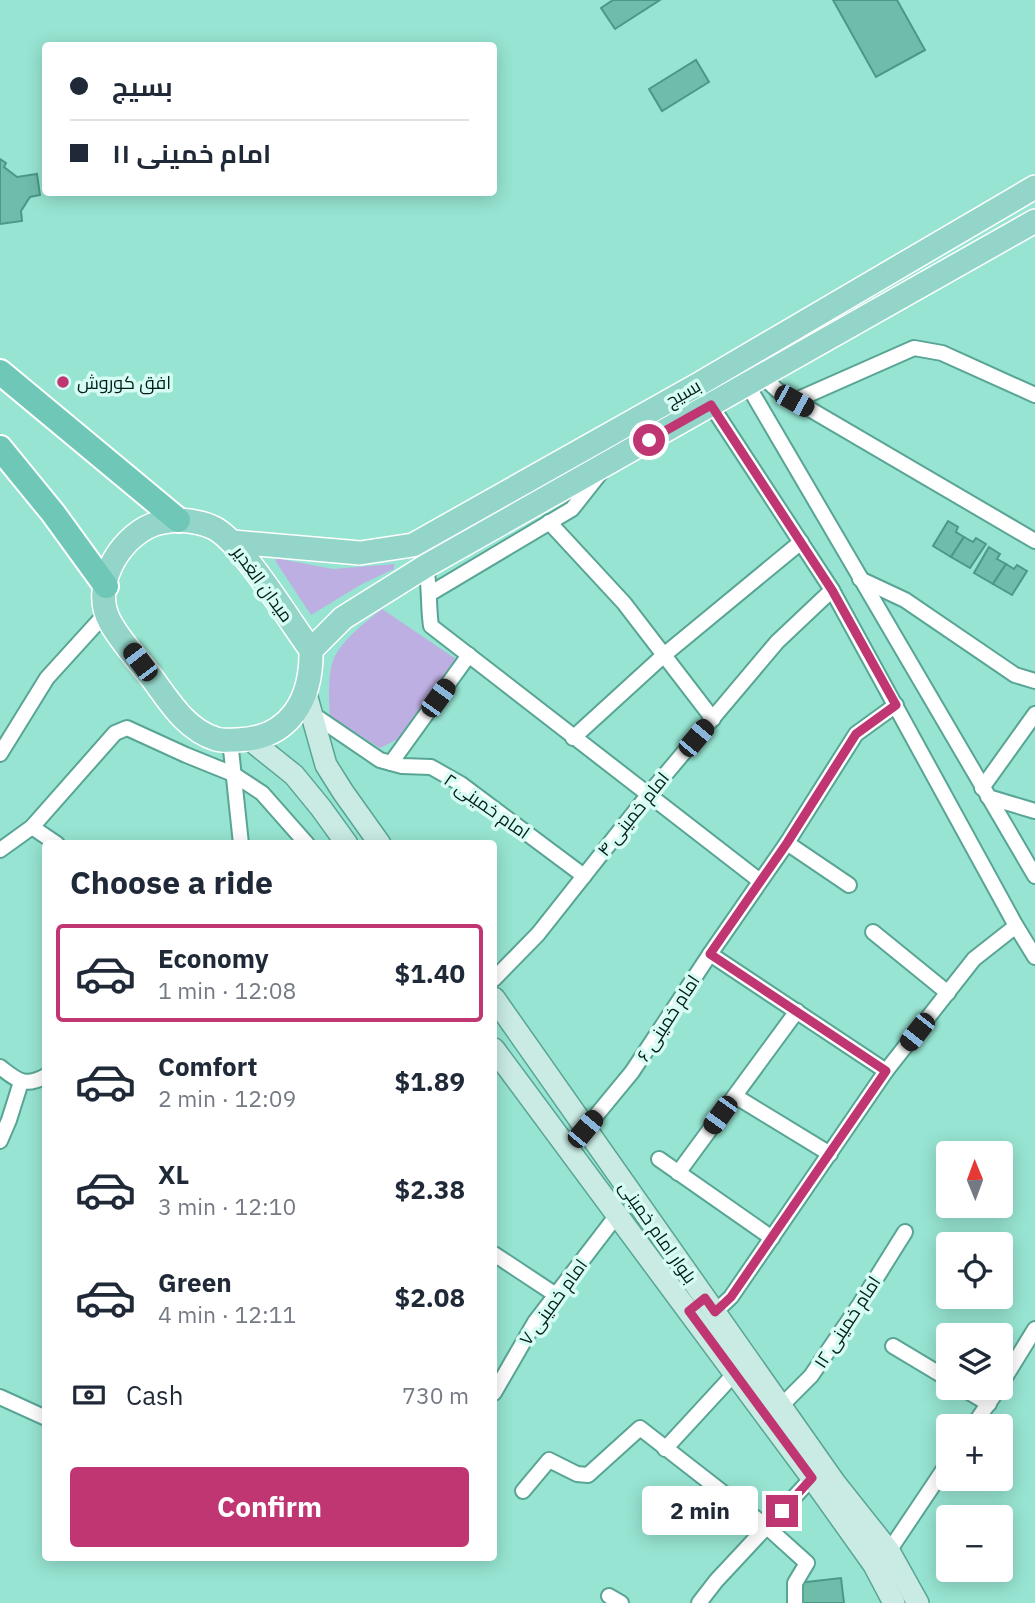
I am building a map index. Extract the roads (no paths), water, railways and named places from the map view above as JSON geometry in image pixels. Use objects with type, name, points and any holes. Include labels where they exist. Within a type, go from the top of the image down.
[{"type":"highway","points":[[0,372],[178,520]]},
{"type":"highway","points":[[0,448],[53,513],[106,586]]},
{"type":"main road","name":"بسیج","points":[[233,542],[360,554],[413,545],[699,384],[1035,187]]},
{"type":"main road","name":"بسیج","points":[[310,650],[343,618],[426,566],[1035,221]]},
{"type":"main road","name":"میدان الغدیر","points":[[239,740],[216,740],[186,723],[109,621],[104,599],[108,573],[123,545],[151,525],[178,520],[196,521],[215,528],[233,542],[310,650]]},
{"type":"main road","points":[[413,545],[426,566]]},
{"type":"main road","points":[[310,650],[309,703],[327,765],[377,840]]},
{"type":"main road","points":[[239,740],[260,738],[288,722],[309,703]]},
{"type":"main road","points":[[239,740],[294,775],[343,840]]},
{"type":"main road","name":"بلوار امام خمینی","points":[[497,1002],[703,1307],[889,1551],[918,1603]]},
{"type":"main road","name":"بلوار امام خمینی","points":[[497,1060],[617,1215],[703,1307],[736,1372],[874,1565],[894,1603]]},
{"type":"street","points":[[794,401],[914,348],[942,353],[1035,396]]},
{"type":"street","points":[[754,380],[777,390],[1035,541]]},
{"type":"street","points":[[754,380],[860,579],[1035,876]]},
{"type":"street","points":[[711,405],[832,590],[1035,957]]},
{"type":"street","points":[[431,593],[572,509],[608,463]]},
{"type":"street","points":[[549,522],[624,603],[713,719]]},
{"type":"street","points":[[573,738],[664,655],[801,542]]},
{"type":"street","points":[[426,566],[431,593],[431,626],[760,881]]},
{"type":"street","points":[[860,579],[905,600],[1015,675],[1035,681]]},
{"type":"street","name":"امام خمینی ۴","points":[[497,976],[538,934],[648,795],[777,642],[832,590]]},
{"type":"street","points":[[0,754],[47,678],[107,612]]},
{"type":"street","points":[[391,763],[469,655]]},
{"type":"street","name":"امام خمینی ۲","points":[[309,703],[380,760],[402,766],[431,767],[461,785],[584,876]]},
{"type":"street","name":"امام خمینی ۶","points":[[585,1129],[632,1072],[787,843],[856,734],[896,705]]},
{"type":"street","points":[[985,793],[1035,714]]},
{"type":"street","points":[[0,850],[32,827],[115,733],[127,728],[233,774],[262,793],[303,840]]},
{"type":"street","points":[[239,740],[233,774],[241,840]]},
{"type":"street","points":[[985,793],[1035,811]]},
{"type":"street","points":[[32,827],[51,840]]},
{"type":"street","points":[[787,843],[849,885]]},
{"type":"street","points":[[703,1307],[731,1297],[886,1071],[974,959],[1016,926]]},
{"type":"street","points":[[873,932],[948,993]]},
{"type":"street","points":[[710,954],[886,1071]]},
{"type":"street","points":[[678,1173],[797,1011]]},
{"type":"street","points":[[0,1067],[21,1082],[36,1082],[42,1078]]},
{"type":"street","points":[[0,1141],[21,1082]]},
{"type":"street","points":[[735,1096],[830,1154]]},
{"type":"street","points":[[659,1159],[772,1238]]},
{"type":"street","name":"امام خمینی ۷","points":[[497,1388],[535,1322],[617,1215]]},
{"type":"street","name":"امام خمینی ۱۲","points":[[781,1406],[811,1376],[905,1231]]},
{"type":"street","points":[[497,1256],[556,1295]]},
{"type":"street","points":[[1013,1365],[1035,1329]]},
{"type":"street","points":[[893,1346],[936,1372]]},
{"type":"street","points":[[664,1449],[736,1372]]},
{"type":"street","points":[[0,1396],[42,1416]]},
{"type":"street","points":[[982,1400],[989,1404]]},
{"type":"street","points":[[982,1414],[991,1400]]},
{"type":"street","points":[[523,1491],[549,1460],[577,1474],[588,1475],[640,1428],[767,1527],[807,1563],[795,1583],[795,1603]]},
{"type":"street","points":[[699,1603],[716,1581],[812,1478]]},
{"type":"street","points":[[889,1551],[936,1481]]},
{"type":"place","name":"افق کوروش","points":[[63,382]]}]
